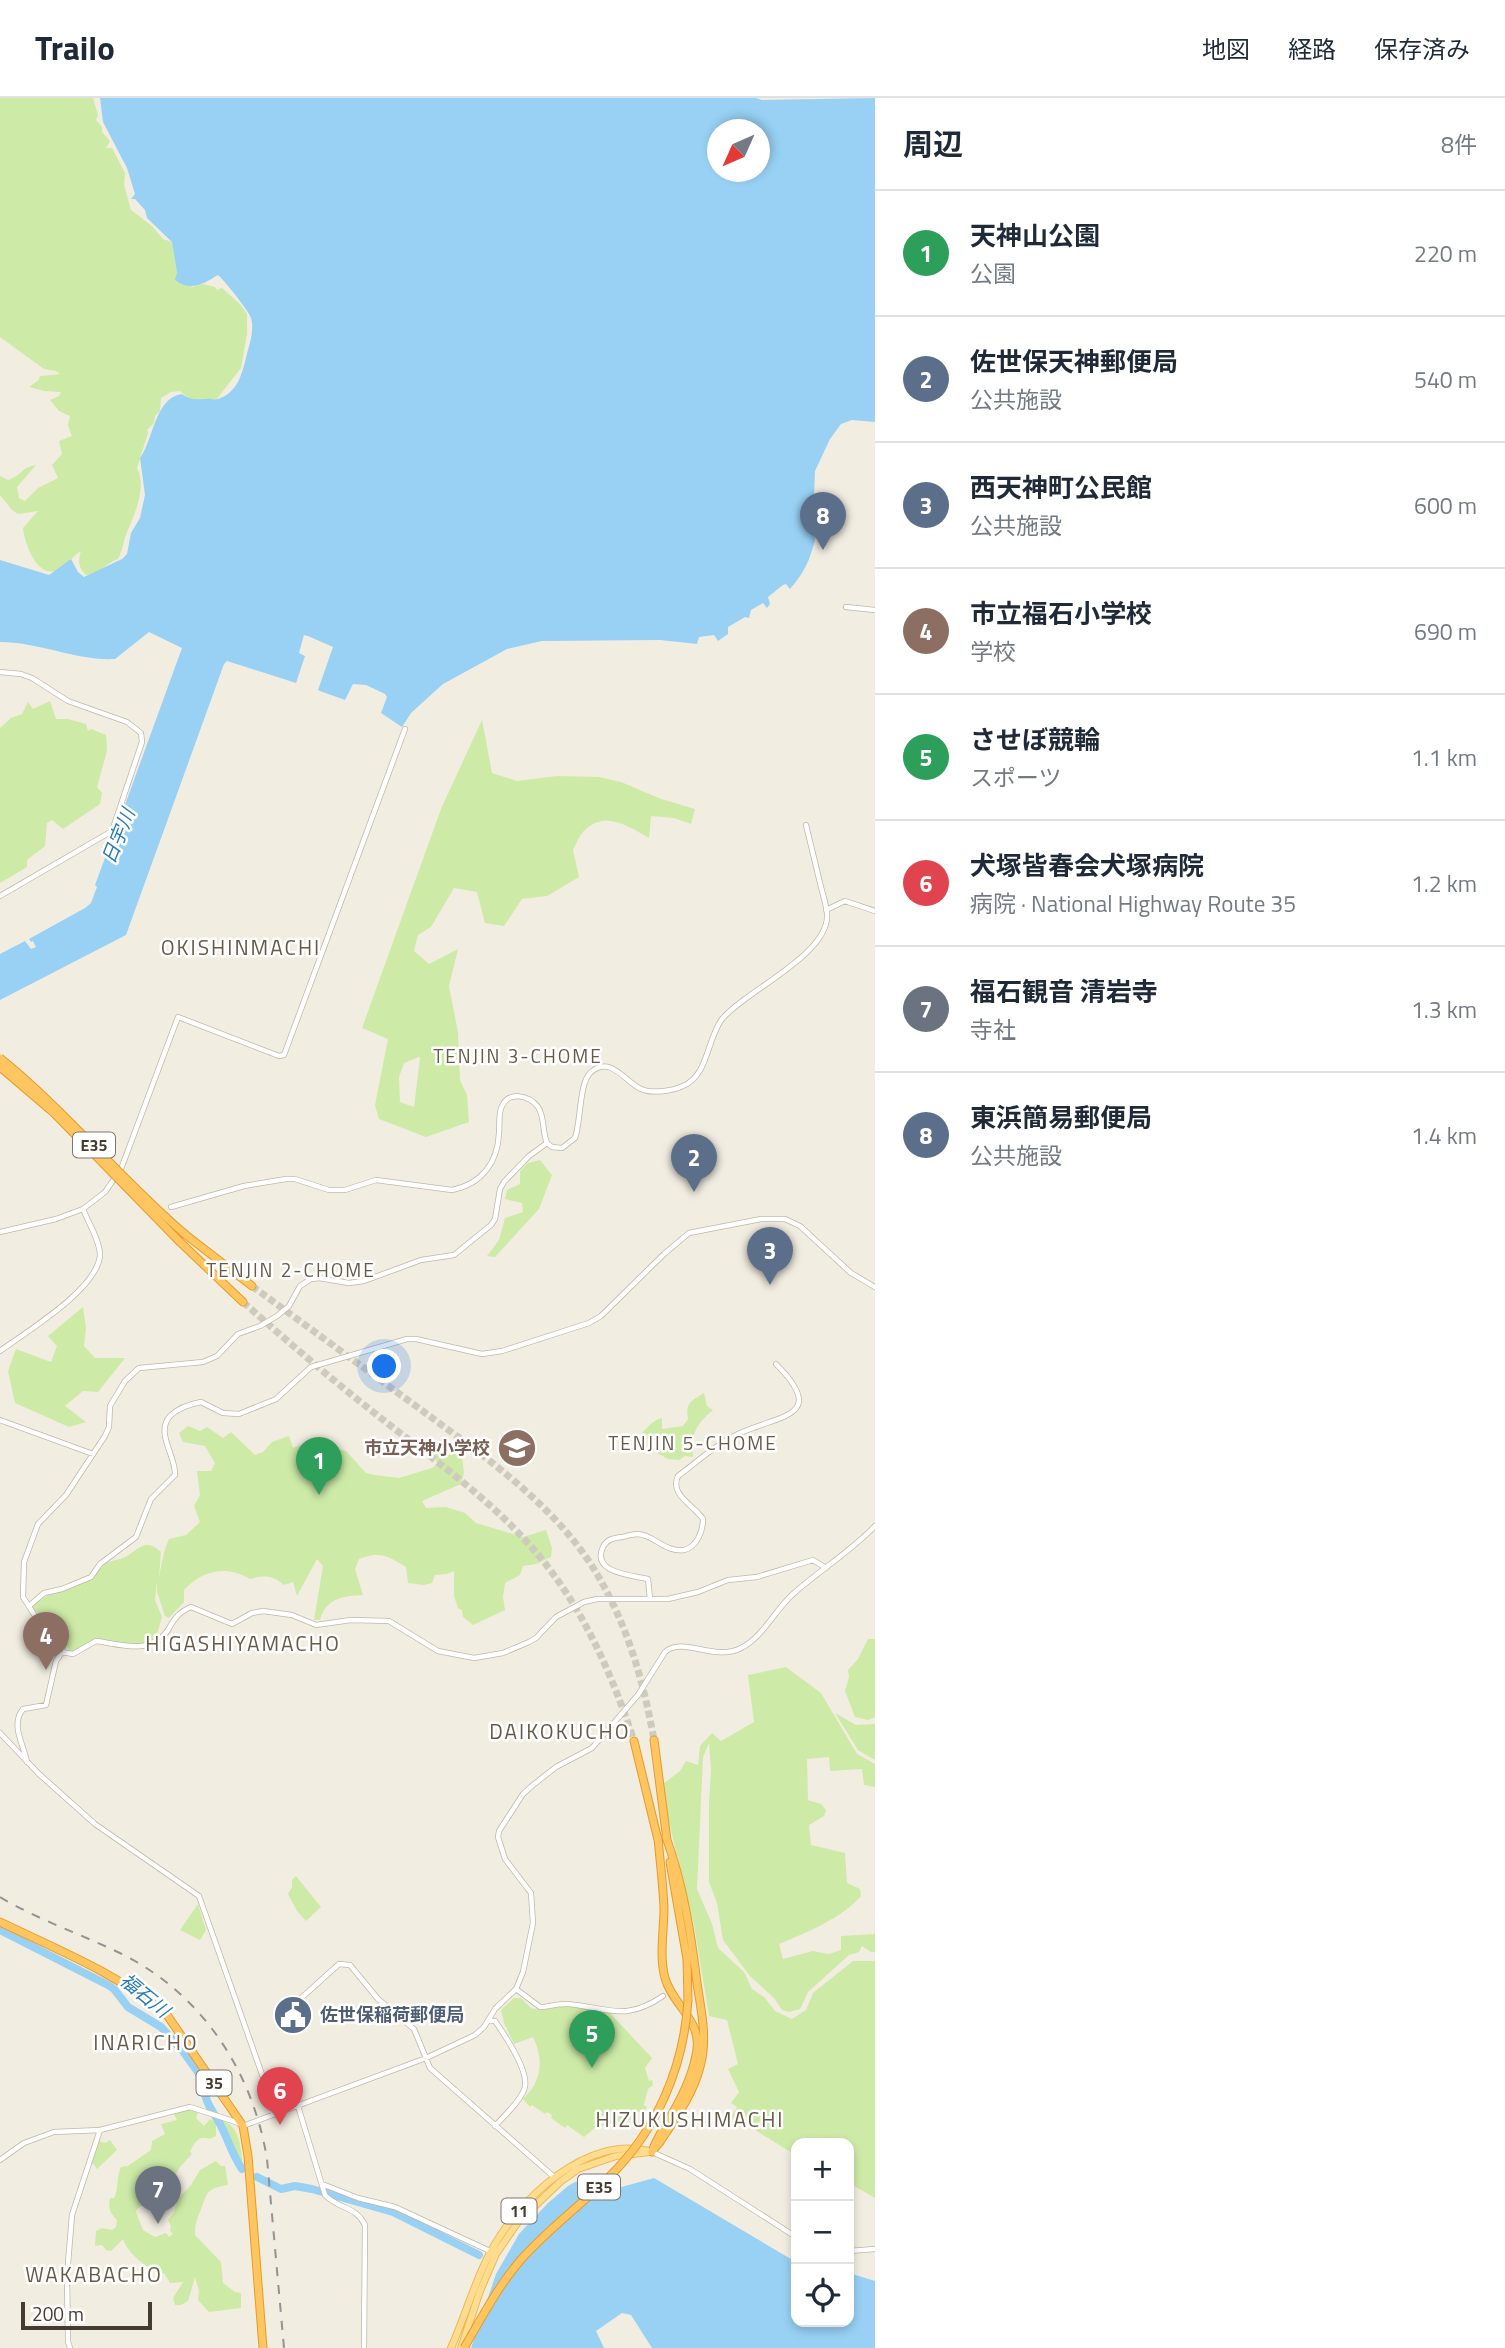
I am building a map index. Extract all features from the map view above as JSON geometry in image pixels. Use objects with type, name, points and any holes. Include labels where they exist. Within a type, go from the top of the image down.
[{"type":"highway","name":"E35","points":[[0,1063],[55,1105],[143,1197],[186,1235],[252,1286]]},
{"type":"highway","name":"E35","points":[[0,1063],[243,1302]]},
{"type":"highway","name":"E35","points":[[654,1740],[662,1838]]},
{"type":"highway","name":"E35","points":[[462,2348],[518,2263],[552,2228],[610,2177],[636,2147],[670,2086],[681,2053],[688,2000],[687,1959],[662,1838],[634,1741]]},
{"type":"highway","points":[[652,2152],[655,2140],[671,2117],[687,2085],[698,2045],[695,2029],[664,1975],[662,1838]]},
{"type":"highway","points":[[652,2152],[692,2089],[701,2065],[704,2023],[690,1925],[674,1860],[662,1838]]},
{"type":"highway","name":"35","points":[[0,1922],[82,1961],[156,2005],[167,2015],[243,2126],[248,2156],[263,2348]]},
{"type":"main road","name":"11","points":[[451,2348],[493,2253],[558,2180],[601,2160],[652,2152]]},
{"type":"main road","name":"11","points":[[462,2348],[493,2253]]},
{"type":"street","points":[[846,607],[875,610]]},
{"type":"street","points":[[0,671],[21,674],[68,701],[127,722],[141,733],[142,742],[112,831],[0,896]]},
{"type":"street","points":[[0,1232],[55,1219],[83,1209],[105,1192],[121,1169],[178,1017],[279,1056],[286,1052],[405,729]]},
{"type":"street","points":[[172,1207],[244,1186],[286,1179],[336,1190],[353,1189],[376,1180],[444,1189],[462,1188],[479,1178],[492,1164],[498,1152],[500,1109],[505,1101],[517,1096],[527,1098],[537,1106],[547,1143],[552,1147],[562,1148],[572,1142],[577,1131],[587,1075],[599,1067],[614,1069],[641,1089],[648,1091],[683,1086],[698,1074],[722,1020],[816,943],[825,928],[826,910],[806,825]]},
{"type":"street","points":[[826,910],[845,901],[875,911]]},
{"type":"street","points":[[0,1063],[121,1169]]},
{"type":"street","points":[[27,1762],[17,1718],[23,1709],[46,1705],[56,1661],[62,1652],[62,1639],[53,1628],[35,1616],[23,1597],[24,1562],[42,1518],[66,1495],[109,1427],[110,1406],[125,1381],[139,1367],[203,1362],[217,1356],[238,1334],[277,1316],[289,1306],[300,1286],[311,1279],[349,1283],[364,1281],[421,1260],[454,1255],[491,1225],[504,1182],[529,1156],[547,1143]]},
{"type":"street","points":[[0,1351],[51,1315],[88,1281],[96,1268],[100,1251],[83,1209]]},
{"type":"street","points":[[29,1606],[44,1593],[91,1577],[100,1564],[136,1536],[152,1499],[175,1475],[165,1438],[165,1424],[174,1413],[189,1405],[201,1402],[223,1413],[239,1413],[276,1399],[311,1367],[407,1339],[482,1354],[502,1351],[589,1323],[601,1316],[689,1233],[741,1222],[777,1218],[791,1221],[807,1231],[851,1273],[875,1287]]},
{"type":"street","points":[[650,1599],[648,1579],[612,1571],[603,1564],[601,1558],[604,1546],[608,1540],[640,1534],[663,1546],[677,1549],[687,1549],[694,1544],[702,1528],[703,1519],[678,1493],[676,1480],[735,1435],[785,1417],[795,1409],[800,1399],[799,1391],[776,1364]]},
{"type":"street","points":[[0,1420],[93,1454]]},
{"type":"street","points":[[0,2160],[24,2143],[54,2132],[100,2130],[190,2107],[243,2126],[426,2058],[475,2035],[484,2027],[495,2009],[516,1989],[531,1939],[533,1905],[528,1887],[505,1859],[498,1837],[505,1819],[523,1794],[556,1767],[592,1748],[632,1701],[671,1647],[678,1645],[711,1653],[740,1649],[752,1641],[792,1595],[856,1545],[875,1526]]},
{"type":"street","points":[[62,1652],[73,1654],[96,1641],[127,1647],[153,1644],[161,1638],[177,1615],[191,1607],[232,1624],[263,1611],[292,1615],[316,1625],[351,1620],[389,1621],[438,1650],[474,1658],[503,1653],[536,1639],[556,1617],[584,1602],[597,1599],[668,1599],[688,1595],[728,1580],[757,1577],[813,1560],[826,1568]]},
{"type":"street","points":[[0,1733],[27,1762],[95,1824],[199,1896],[276,2113]]},
{"type":"street","points":[[279,2018],[331,1969],[339,1964],[355,1969],[363,1983],[383,2005],[414,2029],[430,2068],[558,2180]]},
{"type":"street","points":[[516,1989],[540,2007],[567,2004],[617,2011],[642,2009],[663,1996]]},
{"type":"street","points":[[488,2020],[495,2021],[505,2034],[525,2078],[526,2087],[495,2126]]},
{"type":"street","points":[[298,2106],[325,2195],[329,2200],[356,2212],[365,2225],[364,2348]]},
{"type":"street","points":[[70,2348],[67,2276],[72,2215],[100,2130]]},
{"type":"street","points":[[652,2152],[690,2169],[791,2234]]},
{"type":"street","points":[[321,2184],[395,2207],[493,2253]]},
{"type":"street","points":[[854,2251],[875,2249]]},
{"type":"green space","points":[[0,98],[93,98],[98,115],[96,120],[110,141],[106,148],[112,148],[125,173],[124,185],[131,210],[152,226],[163,239],[172,242],[177,273],[192,287],[203,284],[217,290],[222,288],[247,314],[241,368],[216,400],[191,400],[180,391],[171,392],[161,398],[160,411],[147,430],[137,468],[141,483],[139,500],[120,556],[99,571],[86,575],[80,567],[81,551],[65,565],[51,572],[39,565],[29,551],[23,528],[38,511],[18,514],[0,495],[0,476],[8,480],[31,466],[36,465],[17,487],[19,498],[25,501],[38,488],[58,478],[52,465],[62,454],[59,441],[72,436],[68,425],[70,416],[59,411],[50,400],[61,392],[29,387],[39,380],[40,376],[60,374],[44,369],[0,337]]},
{"type":"green space","points":[[50,701],[56,719],[86,724],[88,731],[91,729],[106,735],[107,751],[97,787],[102,793],[100,804],[63,829],[52,820],[47,823],[45,846],[27,860],[27,867],[0,883],[0,728],[11,718],[22,714],[28,702],[33,709]]},
{"type":"green space","points":[[482,720],[492,773],[517,781],[557,776],[599,777],[621,782],[661,799],[695,809],[691,824],[674,818],[651,816],[649,838],[617,822],[601,821],[593,824],[581,834],[573,850],[579,877],[547,896],[522,899],[504,926],[485,923],[477,892],[454,888],[431,927],[418,935],[414,951],[429,964],[458,949],[449,986],[458,1032],[460,1080],[467,1095],[469,1122],[426,1137],[379,1119],[375,1105],[388,1039],[362,1028],[441,809]],"holes":[[[420,1058],[414,1107],[400,1102],[399,1077],[404,1063]]]},
{"type":"green space","points":[[540,1160],[552,1175],[539,1209],[495,1257],[487,1256],[499,1240],[505,1218],[523,1212],[522,1203],[505,1199],[507,1190],[520,1184],[520,1171],[528,1163]]},
{"type":"green space","points":[[83,1307],[86,1328],[84,1346],[95,1358],[125,1358],[98,1392],[83,1391],[65,1406],[86,1422],[69,1427],[15,1403],[8,1371],[16,1349],[51,1362],[57,1346],[48,1336]]},
{"type":"green space","points":[[704,1393],[707,1406],[713,1410],[696,1430],[693,1457],[668,1459],[632,1439],[662,1418],[662,1429],[683,1426],[688,1419],[687,1409],[690,1403]]},
{"type":"green space","points":[[188,1426],[200,1431],[207,1427],[223,1438],[231,1432],[255,1455],[263,1452],[272,1442],[289,1436],[293,1448],[315,1439],[346,1451],[366,1473],[399,1478],[432,1468],[437,1464],[434,1451],[452,1453],[462,1457],[464,1473],[461,1484],[422,1501],[426,1508],[446,1507],[465,1513],[476,1523],[523,1537],[546,1530],[552,1548],[551,1557],[523,1566],[520,1575],[505,1583],[505,1610],[473,1625],[463,1617],[462,1610],[458,1608],[454,1596],[454,1571],[435,1575],[432,1583],[408,1583],[406,1567],[388,1558],[372,1555],[359,1559],[355,1569],[363,1595],[336,1600],[326,1607],[320,1620],[314,1620],[323,1566],[317,1559],[297,1596],[293,1582],[284,1585],[268,1577],[250,1579],[232,1572],[215,1572],[199,1578],[184,1590],[184,1602],[169,1618],[165,1616],[157,1592],[157,1581],[155,1600],[162,1617],[155,1641],[133,1645],[95,1639],[73,1651],[70,1650],[59,1629],[32,1606],[51,1594],[87,1581],[108,1563],[145,1545],[155,1547],[161,1552],[159,1577],[169,1539],[186,1535],[200,1522],[194,1506],[200,1495],[197,1471],[211,1471],[215,1463],[205,1446],[183,1442],[179,1433]]},
{"type":"green space","points":[[868,1639],[875,1639],[875,1717],[868,1720],[855,1717],[845,1691],[848,1670],[858,1659]]},
{"type":"green space","points":[[786,1667],[821,1693],[857,1754],[875,1764],[875,1787],[864,1785],[862,1769],[830,1771],[829,1757],[807,1759],[808,1800],[821,1804],[826,1810],[824,1816],[809,1825],[811,1845],[845,1853],[847,1883],[860,1889],[861,1896],[834,1918],[779,1944],[783,1959],[813,1951],[829,1954],[841,1950],[841,1936],[875,1934],[875,1952],[862,1946],[859,1952],[849,1955],[808,1992],[800,2009],[789,2012],[782,2010],[774,1998],[750,1976],[723,1940],[717,1903],[709,1882],[709,1743],[703,1757],[697,1889],[712,1924],[718,1948],[744,1972],[752,1989],[764,1997],[775,2011],[792,2019],[806,2010],[813,1993],[853,1961],[875,1961],[875,2198],[854,2186],[854,2138],[791,2138],[791,2152],[752,2128],[730,2119],[737,2107],[731,2103],[739,2092],[728,2069],[738,2064],[727,2020],[709,2016],[694,1925],[668,1818],[663,1784],[680,1771],[686,1761],[698,1765],[700,1746],[712,1733],[721,1741],[754,1722],[748,1675]]},
{"type":"green space","points":[[835,1713],[856,1725],[875,1724],[875,1760],[858,1750]]},
{"type":"green space","points":[[296,1876],[321,1907],[306,1921],[288,1894]]},
{"type":"green space","points":[[198,1904],[206,1930],[200,1940],[180,1930]]},
{"type":"green space","points":[[514,1998],[521,1998],[531,2008],[541,2010],[568,2006],[609,2012],[652,2058],[645,2068],[653,2085],[648,2089],[645,2111],[642,2109],[628,2121],[596,2127],[584,2137],[567,2125],[565,2128],[547,2112],[545,2114],[532,2105],[530,2107],[523,2099],[537,2078],[539,2054],[533,2037],[514,2044],[504,2023],[501,2010]]},
{"type":"green space","points":[[190,2109],[198,2113],[196,2118],[204,2126],[210,2119],[216,2122],[216,2136],[196,2142],[190,2151],[192,2154],[180,2167],[169,2186],[168,2197],[158,2205],[152,2201],[142,2205],[136,2212],[143,2230],[155,2237],[166,2233],[169,2237],[173,2234],[168,2220],[178,2199],[200,2170],[216,2161],[225,2166],[228,2185],[214,2188],[208,2194],[196,2222],[195,2235],[221,2262],[223,2283],[241,2293],[241,2308],[209,2312],[198,2300],[199,2291],[195,2277],[188,2301],[175,2305],[173,2298],[183,2282],[170,2283],[164,2273],[159,2274],[134,2255],[123,2239],[111,2251],[102,2245],[95,2246],[96,2231],[102,2228],[112,2230],[116,2227],[117,2220],[110,2210],[109,2202],[116,2194],[121,2167],[128,2166],[151,2150],[152,2141],[165,2134],[161,2124],[177,2120],[174,2114]]},
{"type":"green space","points":[[221,2120],[233,2127],[236,2133],[243,2168],[241,2168]]},
{"type":"green space","points":[[110,2140],[117,2150],[97,2169],[92,2162],[98,2141],[106,2143]]},
{"type":"water","name":"日宇川","points":[[100,98],[875,98],[875,422],[852,420],[841,424],[830,439],[815,471],[813,521],[818,528],[808,560],[796,581],[790,589],[786,584],[783,585],[768,597],[770,604],[767,608],[763,603],[751,610],[749,618],[745,617],[728,627],[728,634],[718,641],[714,635],[699,637],[697,644],[660,640],[542,641],[507,649],[443,684],[411,713],[402,727],[381,713],[387,697],[385,694],[366,685],[353,684],[345,700],[318,690],[333,647],[308,636],[304,635],[299,653],[305,656],[296,683],[227,661],[126,935],[0,1000],[0,954],[25,941],[31,949],[36,947],[29,939],[91,903],[109,847],[114,846],[119,837],[114,835],[182,648],[149,632],[115,659],[86,657],[0,642],[0,560],[49,575],[71,559],[84,577],[122,559],[127,554],[131,533],[140,518],[145,495],[140,458],[160,411],[173,397],[182,394],[188,398],[214,400],[231,391],[242,372],[252,334],[249,314],[218,275],[192,286],[175,280],[177,273],[172,242],[147,218],[145,210],[135,199],[131,199],[135,194],[127,168],[103,122]]},
{"type":"water","points":[[603,2175],[607,2191],[654,2178],[791,2259],[791,2327],[854,2327],[854,2275],[875,2281],[875,2348],[652,2348],[631,2315],[622,2313],[596,2331],[604,2348],[471,2348],[496,2274],[519,2234],[548,2203],[575,2182]]},
{"type":"waterway","name":"福石川","points":[[0,1930],[108,1985],[128,2007],[161,2027],[205,2082],[207,2101],[242,2169]]},
{"type":"waterway","name":"福石川","points":[[257,2177],[281,2189],[295,2186],[312,2189],[393,2212],[479,2255]]},
{"type":"tunnel","points":[[252,1286],[490,1461],[556,1520],[592,1566],[624,1628],[639,1672],[654,1740]]},
{"type":"tunnel","points":[[243,1302],[343,1388],[465,1484],[526,1541],[559,1582],[597,1647],[634,1741]]},
{"type":"railway","points":[[0,1897],[126,1956],[154,1973],[179,1993],[221,2041],[250,2097],[267,2159],[284,2348]]},
{"type":"place","name":"東浜簡易郵便局","points":[[823,550]]},
{"type":"place","name":"佐世保天神郵便局","points":[[694,1192]]},
{"type":"place","name":"西天神町公民館","points":[[770,1285]]},
{"type":"place","name":"市立天神小学校","points":[[517,1448]]},
{"type":"place","name":"天神山公園","points":[[319,1495]]},
{"type":"place","name":"市立福石小学校","points":[[46,1670]]},
{"type":"place","name":"佐世保稲荷郵便局","points":[[293,2015]]},
{"type":"place","name":"させぼ競輪","points":[[592,2068]]},
{"type":"place","name":"犬塚皆春会犬塚病院","points":[[280,2125]]},
{"type":"place","name":"福石観音 清岩寺","points":[[158,2224]]},
{"type":"district","name":"OKISHINMACHI","points":[[241,948]]},
{"type":"district","name":"TENJIN 3-CHOME","points":[[518,1056]]},
{"type":"district","name":"TENJIN 2-CHOME","points":[[291,1270]]},
{"type":"district","name":"TENJIN 5-CHOME","points":[[693,1443]]},
{"type":"district","name":"HIGASHIYAMACHO","points":[[243,1644]]},
{"type":"district","name":"DAIKOKUCHO","points":[[560,1732]]},
{"type":"district","name":"INARICHO","points":[[146,2043]]},
{"type":"district","name":"HIZUKUSHIMACHI","points":[[690,2120]]},
{"type":"district","name":"WAKABACHO","points":[[94,2275]]}]
